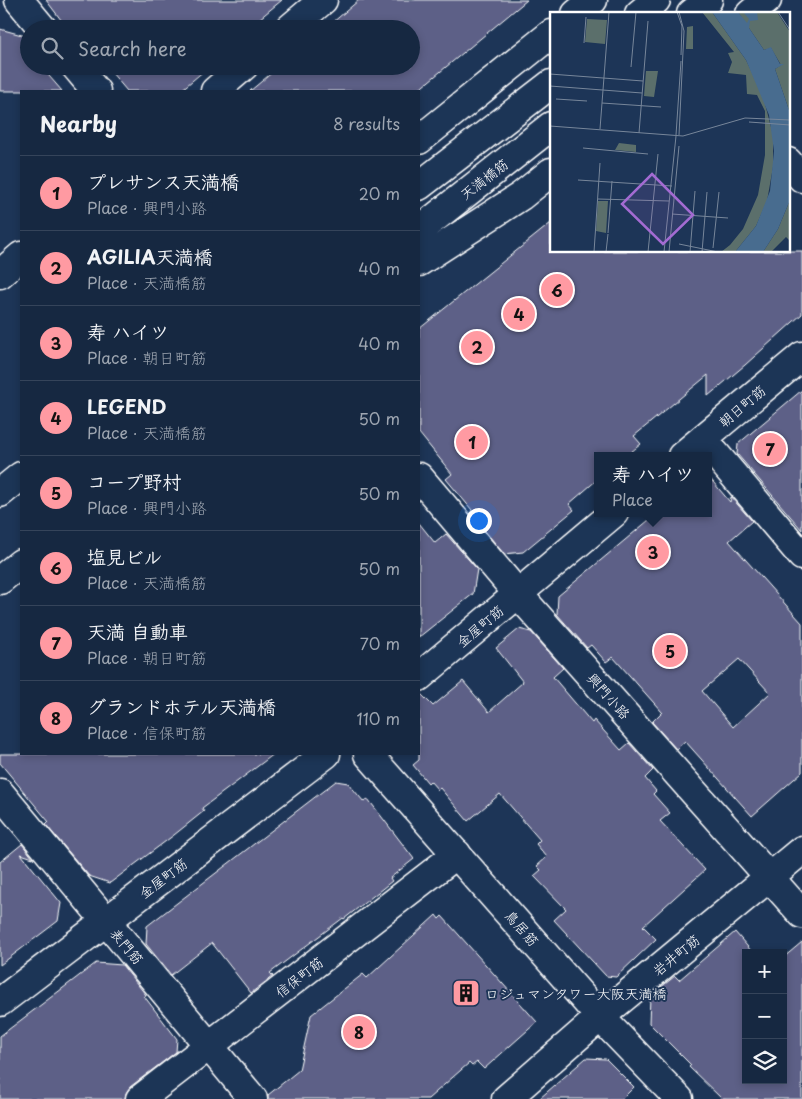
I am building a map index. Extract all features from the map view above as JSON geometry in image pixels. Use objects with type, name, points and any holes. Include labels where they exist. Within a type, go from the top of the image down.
[{"type":"street","points":[[19,0],[36,20]]},
{"type":"street","points":[[300,20],[323,0]]},
{"type":"street","points":[[578,12],[593,0]]},
{"type":"street","points":[[641,12],[656,0]]},
{"type":"street","points":[[693,12],[708,0]]},
{"type":"street","points":[[752,12],[767,0]]},
{"type":"street","points":[[420,139],[550,35]]},
{"type":"street","points":[[83,75],[95,90]]},
{"type":"street","points":[[216,90],[234,75]]},
{"type":"street","points":[[420,185],[550,85]]},
{"type":"street","name":"天満橋筋","points":[[420,231],[550,127]]},
{"type":"street","points":[[790,164],[802,178]]},
{"type":"street","points":[[420,261],[521,196],[550,173]]},
{"type":"street","points":[[0,274],[20,257]]},
{"type":"street","name":"朝日町筋","points":[[692,447],[802,356]]},
{"type":"street","points":[[712,467],[802,556]]},
{"type":"street","points":[[0,493],[20,477]]},
{"type":"street","name":"興門小路","points":[[420,478],[518,594],[802,914]]},
{"type":"street","points":[[518,594],[609,517]]},
{"type":"street","points":[[0,580],[20,564]]},
{"type":"street","name":"金屋町筋","points":[[420,677],[518,594]]},
{"type":"street","name":"金屋町筋","points":[[0,1002],[325,755]]},
{"type":"street","name":"鳥居筋","points":[[369,755],[600,1017],[679,1099]]},
{"type":"street","name":"表門筋","points":[[0,793],[253,1099]]},
{"type":"street","name":"岩井町筋","points":[[506,1099],[600,1017],[802,850]]},
{"type":"street","name":"信保町筋","points":[[140,1099],[457,854]]},
{"type":"building","points":[[46,0],[282,0],[258,20],[61,20]]},
{"type":"building","points":[[359,0],[527,0],[418,90],[251,90],[269,75],[420,75],[420,20],[336,20]]},
{"type":"building","points":[[0,29],[20,35],[20,75],[48,75],[61,90],[0,91]]},
{"type":"building","points":[[114,75],[199,75],[181,90],[126,90]]},
{"type":"building","points":[[550,224],[550,252],[802,251],[802,314],[708,396],[708,375],[634,436],[641,444],[631,452],[594,452],[594,482],[569,504],[574,510],[523,552],[504,554],[470,513],[472,510],[446,479],[452,474],[420,434],[420,328]]},
{"type":"building","points":[[802,390],[802,530],[737,454],[738,444]]},
{"type":"building","points":[[712,481],[730,502],[731,497],[752,521],[729,541],[802,623],[802,772],[752,816],[685,741],[676,749],[652,722],[662,712],[613,657],[606,662],[591,645],[587,648],[557,614],[558,596],[649,520],[653,524],[661,517],[712,517]],"holes":[[[739,659],[770,693],[733,727],[702,691]]]},
{"type":"building","points":[[420,524],[435,543],[446,534],[477,569],[473,594],[420,636]]},
{"type":"building","points":[[519,629],[531,632],[563,668],[553,677],[592,723],[594,720],[621,750],[629,743],[653,770],[645,778],[656,791],[653,794],[670,813],[660,821],[705,870],[643,926],[656,939],[616,977],[606,976],[554,920],[566,909],[534,876],[541,870],[537,866],[547,857],[536,844],[540,840],[500,794],[468,821],[440,788],[438,790],[430,781],[428,783],[413,765],[419,760],[420,755],[420,693],[433,706],[463,681],[489,712],[523,682],[496,648]]},
{"type":"building","points":[[0,754],[273,755],[202,808],[204,811],[110,883],[89,876],[46,825],[49,822],[0,763]]},
{"type":"building","points":[[336,781],[348,783],[364,802],[368,799],[414,859],[390,878],[392,881],[344,919],[270,973],[273,976],[251,993],[212,943],[171,975],[146,944],[147,926]]},
{"type":"building","points":[[22,844],[33,858],[21,854],[61,903],[58,921],[0,965],[0,862]]},
{"type":"building","points":[[436,915],[439,919],[442,916],[537,1022],[484,1069],[477,1062],[472,1066],[469,1063],[428,1099],[268,1099],[268,1095],[299,1070],[311,1015],[363,974],[367,978]]},
{"type":"building","points":[[735,932],[750,949],[742,949],[742,1084],[787,1084],[787,955],[802,942],[802,1099],[722,1099],[689,1067],[691,1065],[649,1023],[650,996],[675,976],[679,980]]},
{"type":"building","points":[[96,963],[122,965],[177,1039],[176,1052],[130,1087],[125,1099],[0,1099],[0,1036]]},
{"type":"building","points":[[586,1058],[606,1059],[634,1087],[622,1099],[539,1099]]},
{"type":"place","name":"塩見ビル","points":[[557,290]]},
{"type":"place","name":"LEGEND","points":[[519,314]]},
{"type":"place","name":"AGILIA天満橋","points":[[477,347]]},
{"type":"place","name":"プレサンス天満橋","points":[[472,442]]},
{"type":"place","name":"天満 自動車","points":[[770,449]]},
{"type":"place","name":"寿 ハイツ","points":[[653,552]]},
{"type":"place","name":"コープ野村","points":[[670,651]]},
{"type":"place","name":"ロジュマンタワー大阪天満橋","points":[[466,993]]},
{"type":"place","name":"グランドホテル天満橋","points":[[359,1032]]}]
